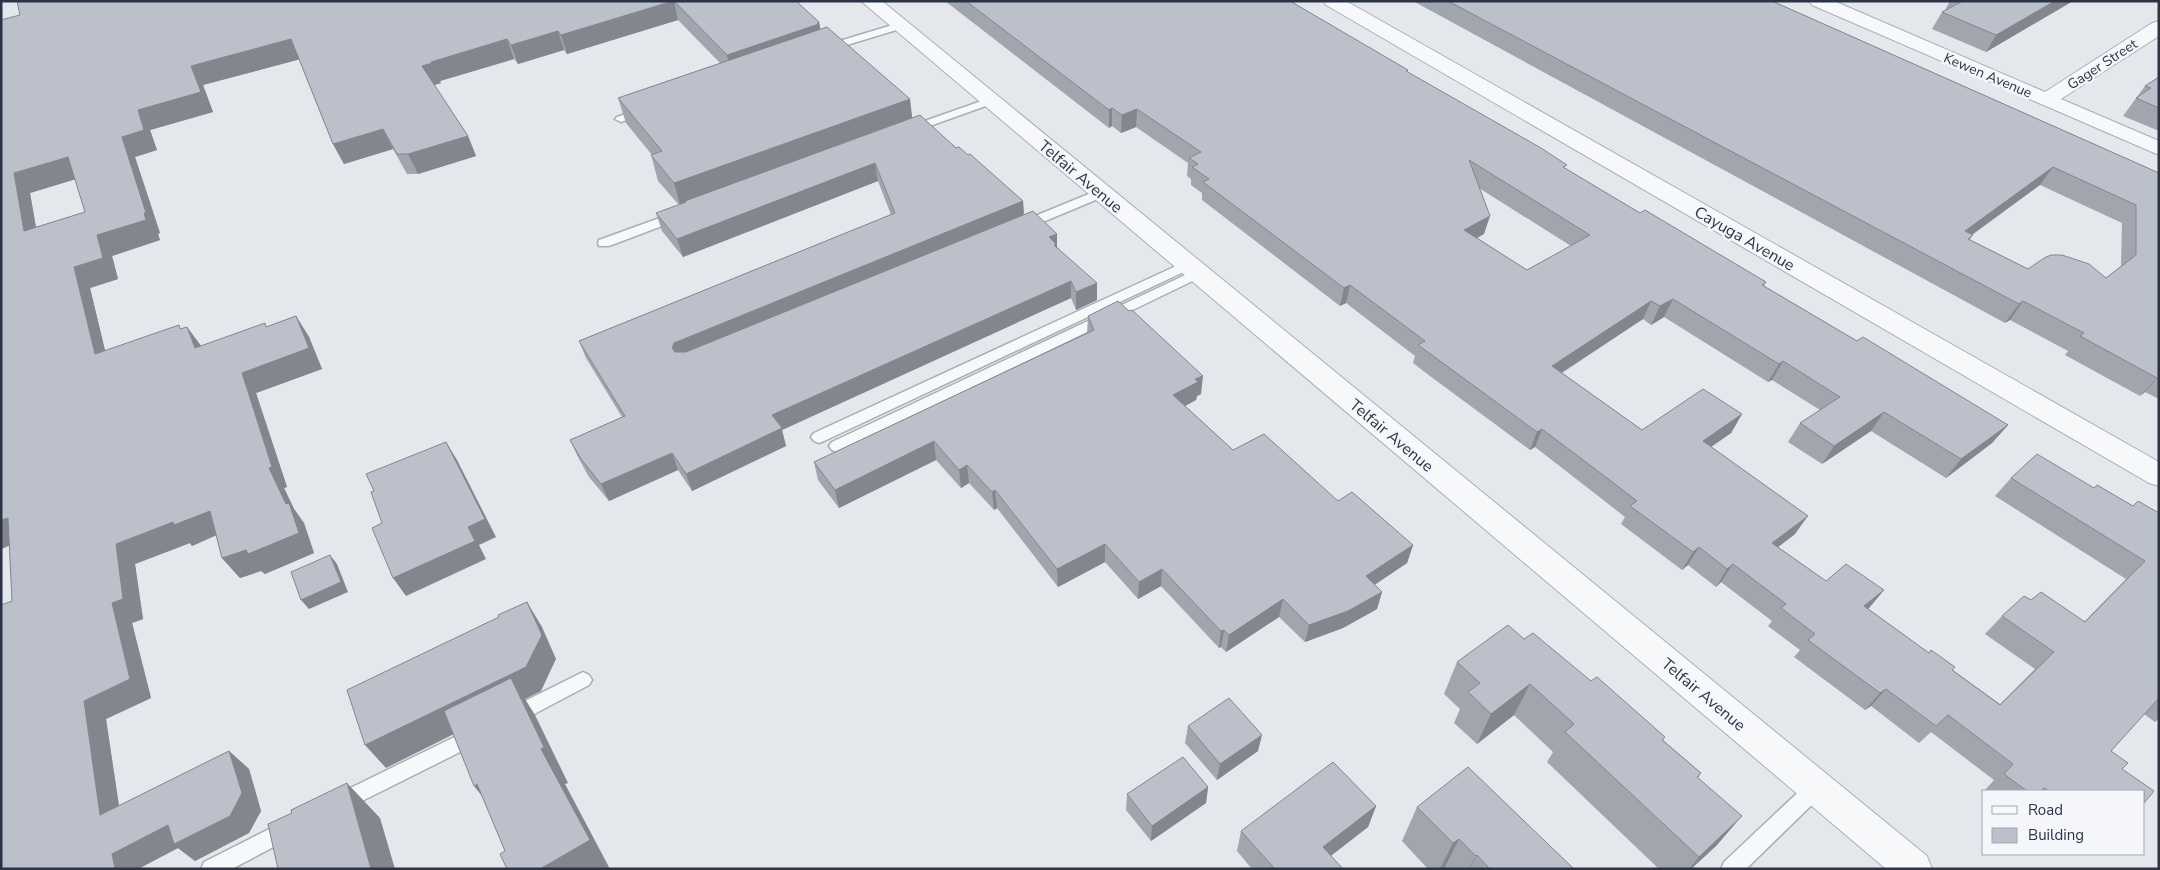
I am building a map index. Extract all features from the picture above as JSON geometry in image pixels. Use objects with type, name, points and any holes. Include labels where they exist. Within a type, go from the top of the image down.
[{"type":"street","name":"Telfair Avenue","points":[[870,1],[1914,869]]},
{"type":"street","name":"Cayuga Avenue","points":[[1332,1],[2159,475]]},
{"type":"street","name":"Kewen Avenue","points":[[1818,1],[2159,149]]},
{"type":"street","name":"Gager Street","points":[[2046,100],[2159,27]]},
{"type":"lane","points":[[818,50],[899,26]]},
{"type":"lane","points":[[900,134],[990,101]]},
{"type":"lane","points":[[621,119],[653,107]]},
{"type":"lane","points":[[1008,231],[1101,193]]},
{"type":"lane","points":[[604,243],[691,210]]},
{"type":"lane","points":[[819,437],[1193,269]]},
{"type":"lane","points":[[837,446],[1193,269]]},
{"type":"lane","points":[[326,809],[583,680]]},
{"type":"lane","points":[[1730,869],[1817,787]]},
{"type":"lane","points":[[211,869],[301,822]]},
{"type":"building","points":[[17,1],[673,1],[561,35],[558,31],[511,45],[507,39],[422,66],[468,136],[408,154],[397,154],[383,129],[333,144],[291,39],[191,66],[201,92],[138,110],[144,130],[122,137],[146,213],[144,213],[146,220],[97,235],[103,258],[74,267],[95,354],[179,325],[180,329],[187,327],[195,348],[265,323],[266,327],[296,316],[309,348],[242,373],[272,467],[269,468],[286,504],[289,503],[299,533],[248,554],[246,550],[222,558],[210,511],[174,525],[173,522],[116,544],[123,599],[112,603],[130,679],[84,701],[100,815],[229,751],[242,793],[230,816],[174,844],[168,825],[112,854],[115,869],[1,869],[1,605],[12,601],[8,518],[1,520],[1,20],[20,15]],"holes":[[[68,157],[85,212],[24,231],[14,173]]]},
{"type":"building","points":[[674,1],[796,1],[819,24],[727,55]]},
{"type":"building","points":[[966,1],[1290,1],[1408,70],[1406,71],[1541,148],[1567,165],[1563,167],[1640,213],[1645,210],[1766,282],[1762,285],[1857,341],[1863,337],[2008,425],[1961,459],[1884,412],[1834,446],[1800,423],[1840,397],[1783,361],[1779,364],[1673,299],[1660,306],[1651,301],[1552,366],[1642,430],[1703,389],[1742,414],[1703,441],[1808,516],[1772,543],[1826,581],[1846,564],[1884,590],[1864,606],[1929,653],[1931,650],[1955,667],[1952,670],[2000,705],[2054,652],[2002,616],[2024,596],[2031,600],[2041,592],[2085,622],[2145,561],[2011,478],[2037,454],[2094,488],[2097,485],[2133,506],[2138,501],[2159,513],[2159,698],[2111,751],[2128,763],[2122,769],[2154,791],[2145,802],[2145,790],[2047,790],[2044,788],[2042,790],[2026,790],[2004,774],[2013,764],[1948,715],[1936,726],[1886,689],[1880,693],[1808,640],[1815,634],[1781,608],[1786,604],[1733,564],[1727,569],[1699,547],[1693,552],[1630,506],[1637,501],[1611,481],[1542,429],[1537,432],[1418,345],[1425,341],[1350,285],[1344,288],[1203,182],[1209,179],[1192,167],[1198,164],[1189,158],[1201,152],[1137,109],[1122,115],[1112,108],[1109,110]],"holes":[[[1469,160],[1590,235],[1527,270],[1464,230],[1490,216]]]},
{"type":"building","points":[[1448,1],[1772,1],[2159,173],[2159,376],[2157,378],[2080,336],[2084,333],[2023,301],[2019,304]],"holes":[[[2053,167],[2136,205],[2136,255],[2106,278],[2089,264],[2062,255],[2051,255],[2028,269],[1968,239],[1973,235],[1965,231]]]},
{"type":"building","points":[[1963,1],[2055,1],[1996,35],[1942,12]]},
{"type":"building","points":[[827,27],[910,99],[674,183],[651,155],[662,151],[618,98]]},
{"type":"building","points":[[2159,77],[2159,108],[2136,98],[2151,88],[2145,86]]},
{"type":"building","points":[[920,115],[956,148],[959,147],[968,155],[970,154],[1023,201],[674,343],[672,348],[675,352],[686,352],[1033,211],[1057,234],[1049,237],[1056,244],[1054,245],[1097,283],[1076,292],[1071,281],[772,415],[782,428],[686,474],[672,453],[601,484],[581,459],[570,440],[625,416],[579,341],[895,213],[875,163],[677,239],[656,213]]},
{"type":"building","points":[[1118,301],[1129,311],[1132,310],[1203,376],[1195,379],[1198,382],[1173,395],[1233,450],[1264,434],[1338,501],[1352,492],[1413,545],[1366,576],[1382,592],[1348,611],[1309,625],[1283,599],[1229,635],[1224,630],[1221,631],[1162,569],[1139,582],[1105,544],[1057,569],[995,490],[992,492],[967,465],[959,470],[934,441],[835,490],[814,462],[1094,330],[1088,316]]},
{"type":"building","points":[[446,442],[485,519],[468,527],[475,541],[393,578],[372,528],[382,523],[371,492],[374,491],[366,474]]},
{"type":"building","points":[[330,555],[341,582],[301,600],[291,572]]},
{"type":"building","points":[[527,602],[542,635],[526,667],[365,745],[347,690]]},
{"type":"building","points":[[1508,625],[1524,639],[1533,633],[1591,681],[1597,677],[1665,737],[1662,740],[1701,773],[1697,777],[1742,816],[1699,857],[1565,732],[1574,724],[1530,684],[1491,714],[1468,692],[1480,683],[1457,662]]},
{"type":"building","points":[[511,678],[544,747],[541,749],[590,840],[540,869],[507,869],[500,854],[505,851],[477,784],[474,786],[444,711]]},
{"type":"building","points":[[1229,698],[1262,735],[1220,764],[1188,726]]},
{"type":"building","points":[[1183,757],[1208,787],[1152,826],[1127,794]]},
{"type":"building","points":[[1333,762],[1376,806],[1323,847],[1343,869],[1275,869],[1241,831]]},
{"type":"building","points":[[1468,767],[1574,869],[1490,869],[1459,839],[1453,843],[1417,807]]},
{"type":"building","points":[[347,783],[371,869],[278,869],[268,824],[292,813],[291,810]]}]
